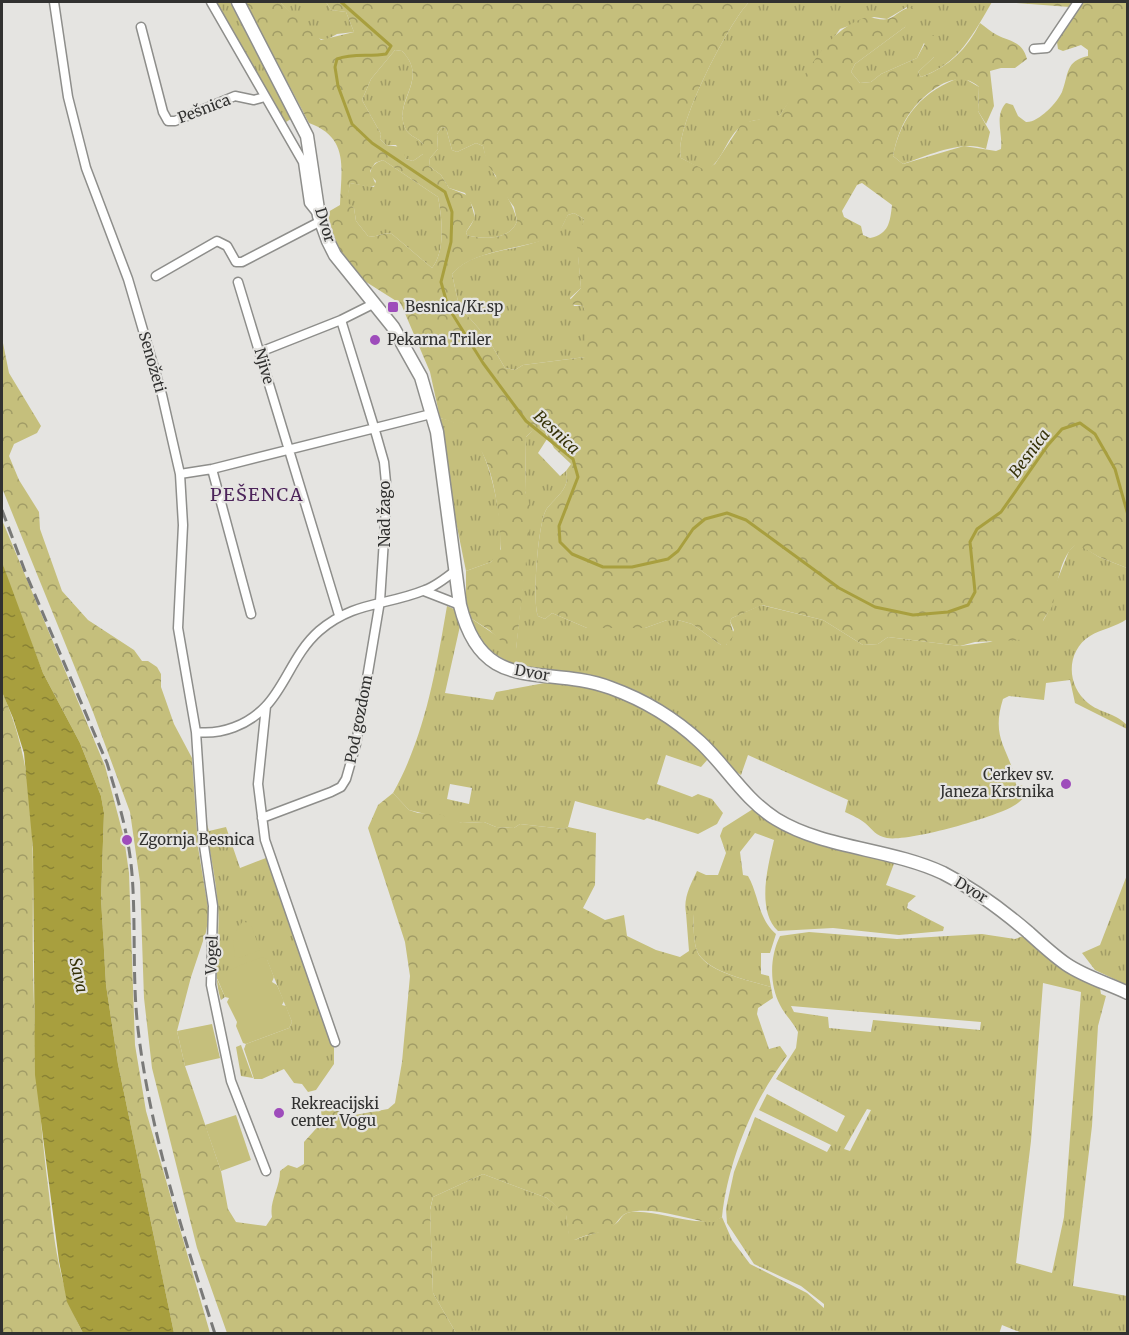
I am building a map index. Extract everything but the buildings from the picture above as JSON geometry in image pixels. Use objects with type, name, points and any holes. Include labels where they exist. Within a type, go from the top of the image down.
[{"type":"street","name":"Senožeti","points":[[54,2],[68,97],[86,168],[128,279],[162,395],[180,474],[183,525],[178,628],[196,732]]},
{"type":"street","points":[[156,276],[217,241],[227,246],[236,262],[242,262],[320,218],[309,203],[303,162],[211,2]]},
{"type":"street","name":"Dvor","points":[[238,2],[307,136],[320,218],[335,255],[393,327],[416,368],[431,414],[448,505],[460,605],[466,629],[473,643],[488,658],[513,671],[579,679],[610,687],[657,708],[701,742],[753,801],[776,819],[814,836],[906,858],[942,873],[972,889],[998,907],[1065,963],[1128,993]]},
{"type":"street","points":[[1034,49],[1047,48],[1078,2]]},
{"type":"street","name":"Pešnica","points":[[141,27],[163,112],[168,121],[175,121],[235,96],[254,100],[265,97]]},
{"type":"street","name":"Njive","points":[[238,282],[339,615]]},
{"type":"street","points":[[260,352],[341,320],[375,303]]},
{"type":"street","name":"Nad žago","points":[[341,320],[384,462],[387,494],[380,601]]},
{"type":"street","points":[[180,474],[212,469],[431,414]]},
{"type":"street","points":[[212,469],[251,614]]},
{"type":"street","points":[[196,732],[213,734],[230,730],[266,706],[306,645],[339,615],[380,601],[424,591],[456,570]]},
{"type":"street","points":[[424,591],[460,605]]},
{"type":"street","name":"Pod gozdom","points":[[262,818],[332,792],[341,787],[346,778],[356,744],[380,601]]},
{"type":"street","points":[[266,706],[258,784],[262,818],[272,865],[335,1042]]},
{"type":"street","name":"Vogel","points":[[196,732],[202,839],[213,906],[211,984],[214,1003],[231,1081],[254,1144],[267,1171]]},
{"type":"green space","points":[[213,2],[230,2],[291,119],[286,122]]},
{"type":"green space","points":[[245,2],[280,2],[321,40],[354,32],[346,12],[331,10],[326,2],[749,2],[716,54],[693,102],[685,125],[681,158],[705,170],[715,164],[742,123],[780,115],[815,59],[837,34],[864,18],[888,19],[909,8],[913,8],[913,11],[905,27],[855,64],[851,72],[860,83],[871,82],[881,74],[917,58],[929,36],[935,35],[939,38],[934,57],[918,72],[921,77],[931,73],[949,62],[963,49],[980,23],[995,34],[1019,45],[1027,59],[1015,68],[990,71],[994,106],[986,124],[978,111],[979,87],[971,81],[953,80],[935,88],[919,102],[906,120],[893,156],[903,164],[964,146],[996,151],[1001,149],[1000,113],[1006,103],[1013,105],[1018,116],[1026,122],[1036,119],[1047,112],[1060,96],[1069,69],[1075,61],[1088,56],[1088,50],[1081,45],[1063,51],[1058,49],[1057,42],[1082,2],[1127,2],[1127,568],[1099,557],[1077,544],[1071,549],[1063,563],[1053,604],[1043,621],[1039,639],[975,642],[960,646],[888,637],[878,644],[863,645],[823,620],[762,605],[732,618],[730,621],[734,635],[726,645],[721,645],[692,624],[678,620],[667,620],[645,628],[587,628],[552,613],[545,619],[538,616],[536,608],[537,563],[543,518],[546,510],[564,488],[566,471],[571,464],[554,448],[545,431],[536,429],[526,437],[525,491],[530,506],[530,526],[516,650],[510,649],[489,630],[469,617],[466,605],[466,571],[491,562],[501,549],[498,511],[490,471],[472,437],[458,425],[440,418],[430,372],[401,304],[363,280],[348,263],[332,238],[326,218],[328,212],[340,205],[340,156],[331,137],[322,129],[309,123]],"holes":[[[395,50],[402,51],[410,61],[413,71],[412,81],[403,108],[403,118],[407,131],[423,144],[423,154],[413,161],[406,159],[401,147],[386,145],[380,139],[381,134],[362,100],[371,79]],[[442,127],[446,128],[452,150],[457,152],[476,143],[483,146],[487,164],[496,176],[497,184],[514,207],[517,221],[509,232],[488,238],[467,235],[466,232],[475,218],[469,196],[449,188],[441,175],[429,166],[430,158],[438,149],[437,134]],[[383,160],[438,197],[442,224],[441,243],[432,268],[392,234],[368,236],[356,221],[354,208],[347,202],[350,183],[370,187],[376,185],[370,171],[375,163]],[[862,183],[892,205],[885,230],[870,238],[863,235],[861,226],[844,217],[842,211],[857,185]],[[574,213],[584,219],[577,246],[581,288],[569,304],[583,306],[585,311],[585,357],[523,365],[515,370],[505,368],[488,339],[459,306],[452,274],[461,266],[484,255],[539,242],[559,233],[568,215]]]},
{"type":"green space","points":[[280,2],[326,2],[331,10],[346,12],[354,32],[337,34],[326,40],[316,38]]},
{"type":"green space","points":[[749,2],[992,2],[964,47],[945,64],[921,77],[918,72],[934,57],[924,43],[917,58],[881,74],[871,82],[860,83],[851,72],[855,64],[905,27],[907,7],[887,19],[874,17],[840,29],[780,115],[742,125],[715,163],[705,171],[681,158],[685,125],[693,102],[716,54]]},
{"type":"green space","points":[[1003,2],[1075,2],[1070,7]]},
{"type":"green space","points":[[395,50],[402,51],[410,61],[413,71],[403,108],[403,118],[407,131],[423,144],[423,154],[413,161],[406,159],[396,145],[386,145],[380,139],[381,134],[362,100],[371,79]]},
{"type":"green space","points":[[962,77],[979,87],[978,111],[990,132],[986,149],[977,146],[956,147],[903,164],[893,156],[908,117],[925,97],[948,82]]},
{"type":"green space","points":[[442,127],[446,128],[452,150],[457,152],[476,143],[483,146],[490,166],[514,211],[517,221],[509,232],[488,238],[467,235],[466,232],[473,221],[475,212],[465,193],[449,188],[441,175],[429,166],[430,158],[438,149],[437,134]]},
{"type":"green space","points":[[383,160],[438,197],[442,224],[441,243],[432,268],[392,234],[368,236],[356,221],[354,208],[346,203],[350,183],[374,187],[376,181],[370,175],[371,169]]},
{"type":"green space","points":[[574,213],[584,219],[578,254],[581,288],[570,298],[574,306],[583,306],[585,310],[585,357],[523,365],[515,370],[505,368],[488,339],[459,306],[452,274],[475,258],[547,238],[560,229],[568,215]]},
{"type":"green space","points":[[2,338],[9,373],[41,426],[37,433],[14,444],[9,456],[19,480],[39,512],[40,529],[62,591],[88,620],[134,650],[142,661],[148,661],[157,667],[161,674],[161,687],[174,724],[192,758],[198,847],[209,914],[206,932],[177,1031],[185,1066],[221,1171],[228,1209],[236,1222],[266,1226],[272,1217],[272,1205],[280,1171],[288,1165],[297,1168],[304,1164],[304,1142],[322,1122],[321,1110],[325,1105],[349,1116],[388,1109],[395,1103],[402,1062],[410,976],[405,942],[368,828],[378,805],[393,793],[409,810],[439,814],[462,823],[484,822],[496,827],[514,828],[520,824],[564,829],[568,827],[596,833],[595,885],[583,908],[605,920],[624,915],[627,936],[656,950],[680,957],[689,951],[686,913],[693,913],[697,951],[709,965],[741,979],[771,987],[773,998],[758,1008],[757,1014],[769,1049],[780,1046],[787,1056],[763,1092],[744,1132],[730,1175],[722,1217],[714,1222],[706,1222],[667,1213],[636,1211],[621,1217],[606,1231],[575,1240],[569,1238],[566,1215],[547,1198],[483,1174],[433,1197],[430,1209],[433,1293],[456,1333],[227,1333],[197,1248],[152,1068],[144,998],[140,882],[130,812],[93,712],[2,488]]},
{"type":"green space","points":[[440,418],[459,425],[475,439],[487,463],[498,511],[500,553],[491,562],[466,571],[455,517]]},
{"type":"green space","points":[[534,429],[545,430],[547,439],[538,453],[560,476],[566,471],[567,477],[564,488],[546,510],[543,518],[538,546],[536,580],[538,616],[545,619],[552,613],[587,628],[645,628],[667,620],[678,620],[692,624],[721,645],[726,645],[734,630],[730,621],[732,618],[761,605],[823,620],[863,645],[878,644],[888,637],[960,646],[990,642],[1043,621],[1052,605],[1057,581],[1069,551],[1077,543],[1099,557],[1127,568],[1127,619],[1082,642],[1076,650],[1072,668],[1073,678],[1081,696],[1088,703],[1122,721],[1127,725],[1127,729],[1075,703],[1070,680],[1046,683],[1044,700],[1009,696],[1003,699],[1000,734],[1016,784],[1030,788],[1024,798],[1005,810],[972,822],[913,836],[887,838],[877,834],[856,817],[845,812],[848,800],[748,755],[741,775],[729,768],[692,727],[652,699],[634,690],[612,682],[517,665],[497,655],[480,640],[469,617],[516,649],[530,515],[525,491],[526,437]]},
{"type":"green space","points":[[2,520],[105,766],[124,838],[129,873],[135,1045],[146,1111],[210,1333],[174,1333],[118,1064],[106,985],[101,898],[104,813],[101,796],[80,743],[43,673],[13,596],[2,562]]},
{"type":"green space","points":[[447,606],[454,609],[460,626],[445,693],[493,700],[496,692],[550,682],[596,687],[655,713],[697,745],[708,759],[701,767],[666,755],[657,784],[692,797],[698,794],[712,799],[723,813],[717,824],[698,834],[647,818],[644,820],[575,801],[568,827],[564,829],[520,824],[514,828],[496,827],[484,822],[462,823],[409,810],[393,793],[413,749],[428,702]],"holes":[[[450,784],[472,788],[469,804],[447,799]]]},
{"type":"green space","points":[[2,692],[15,725],[29,792],[33,859],[36,1050],[42,1136],[53,1230],[63,1283],[83,1333],[2,1333]]},
{"type":"green space","points":[[753,809],[785,831],[802,838],[895,861],[886,885],[916,896],[908,903],[907,908],[944,927],[943,931],[899,935],[833,928],[778,931],[771,922],[765,900],[774,840],[755,833],[740,852],[743,875],[748,876],[752,883],[762,914],[776,934],[770,953],[761,953],[761,974],[769,976],[771,987],[741,979],[710,965],[697,951],[693,914],[686,913],[685,907],[690,886],[697,871],[706,875],[718,875],[726,853],[720,836],[723,828]]},
{"type":"green space","points":[[203,811],[209,831],[226,827],[240,868],[266,858],[334,1048],[334,1064],[316,1090],[308,1092],[302,1084],[294,1083],[284,1069],[262,1079],[254,1079],[244,1049],[246,1044],[289,1028],[292,1022],[267,960],[217,979],[219,920]]},
{"type":"green space","points":[[1127,875],[1127,985],[1095,970],[1082,953],[1100,945]]},
{"type":"green space","points":[[243,921],[251,925],[260,950],[240,958],[235,957],[233,940],[228,939],[229,934],[234,934]]},
{"type":"green space","points":[[809,932],[897,939],[982,934],[1015,939],[1023,936],[1048,957],[1100,988],[1101,994],[1106,996],[1098,1026],[1092,1126],[1073,1286],[1127,1296],[1127,1333],[1022,1333],[1002,1325],[999,1334],[456,1333],[433,1293],[430,1210],[433,1197],[483,1174],[547,1198],[566,1214],[569,1234],[575,1240],[610,1228],[625,1214],[631,1212],[654,1213],[702,1221],[722,1217],[732,1240],[750,1264],[807,1293],[824,1308],[824,1304],[801,1286],[754,1264],[727,1223],[726,1209],[734,1172],[755,1117],[827,1152],[831,1145],[759,1110],[767,1094],[837,1132],[845,1116],[776,1079],[796,1048],[798,1032],[780,1005],[774,988],[772,970],[774,952],[780,936]],"holes":[[[1043,983],[1081,992],[1064,1217],[1052,1273],[1016,1263],[1031,1141]],[[791,1006],[981,1022],[980,1030],[873,1020],[871,1032],[829,1028],[828,1017],[794,1012]],[[867,1109],[871,1110],[850,1151],[844,1149]]]},
{"type":"green space","points":[[262,957],[267,959],[274,977],[272,982],[277,985],[284,1001],[282,1005],[286,1006],[292,1022],[289,1028],[246,1044],[243,1043],[236,1026],[237,1022],[227,1002],[229,998],[225,997],[217,978],[219,974]]},
{"type":"green space","points":[[217,979],[225,997],[221,1000]]},
{"type":"green space","points":[[212,1024],[220,1058],[185,1066],[177,1031]]},
{"type":"green space","points":[[241,1045],[253,1078],[241,1076],[236,1047]]},
{"type":"green space","points":[[236,1115],[251,1160],[221,1171],[205,1125]]},
{"type":"water","name":"Sava","points":[[2,562],[43,673],[80,743],[101,796],[104,813],[101,898],[106,985],[118,1064],[174,1333],[83,1333],[67,1302],[59,1261],[35,1075],[33,849],[24,753],[2,692]]},
{"type":"waterway","name":"Besnica","points":[[341,2],[391,46],[386,54],[337,59],[335,67],[338,86],[352,124],[372,143],[445,192],[452,212],[451,242],[441,282],[448,307],[483,363],[526,421],[573,459],[578,477],[559,526],[560,542],[572,554],[603,567],[632,567],[668,559],[678,551],[693,529],[705,519],[727,513],[746,520],[839,588],[875,607],[913,615],[948,612],[968,605],[975,592],[970,542],[977,529],[1001,512],[1048,445],[1062,429],[1080,423],[1095,434],[1115,469],[1128,515]]},
{"type":"railway","points":[[2,510],[26,574],[107,763],[119,804],[132,874],[136,1010],[143,1068],[169,1183],[215,1334]]},
{"type":"place","name":"Besnica/Kr.sp","points":[[393,307]]},
{"type":"place","name":"Pekarna Triler","points":[[375,340]]},
{"type":"place","name":"Cerkev sv. Janeza Krstnika","points":[[1066,784]]},
{"type":"place","name":"Zgornja Besnica","points":[[127,840]]},
{"type":"place","name":"Rekreacijski center Vogu","points":[[279,1113]]},
{"type":"district","name":"PEŠENCA","points":[[257,495]]}]
